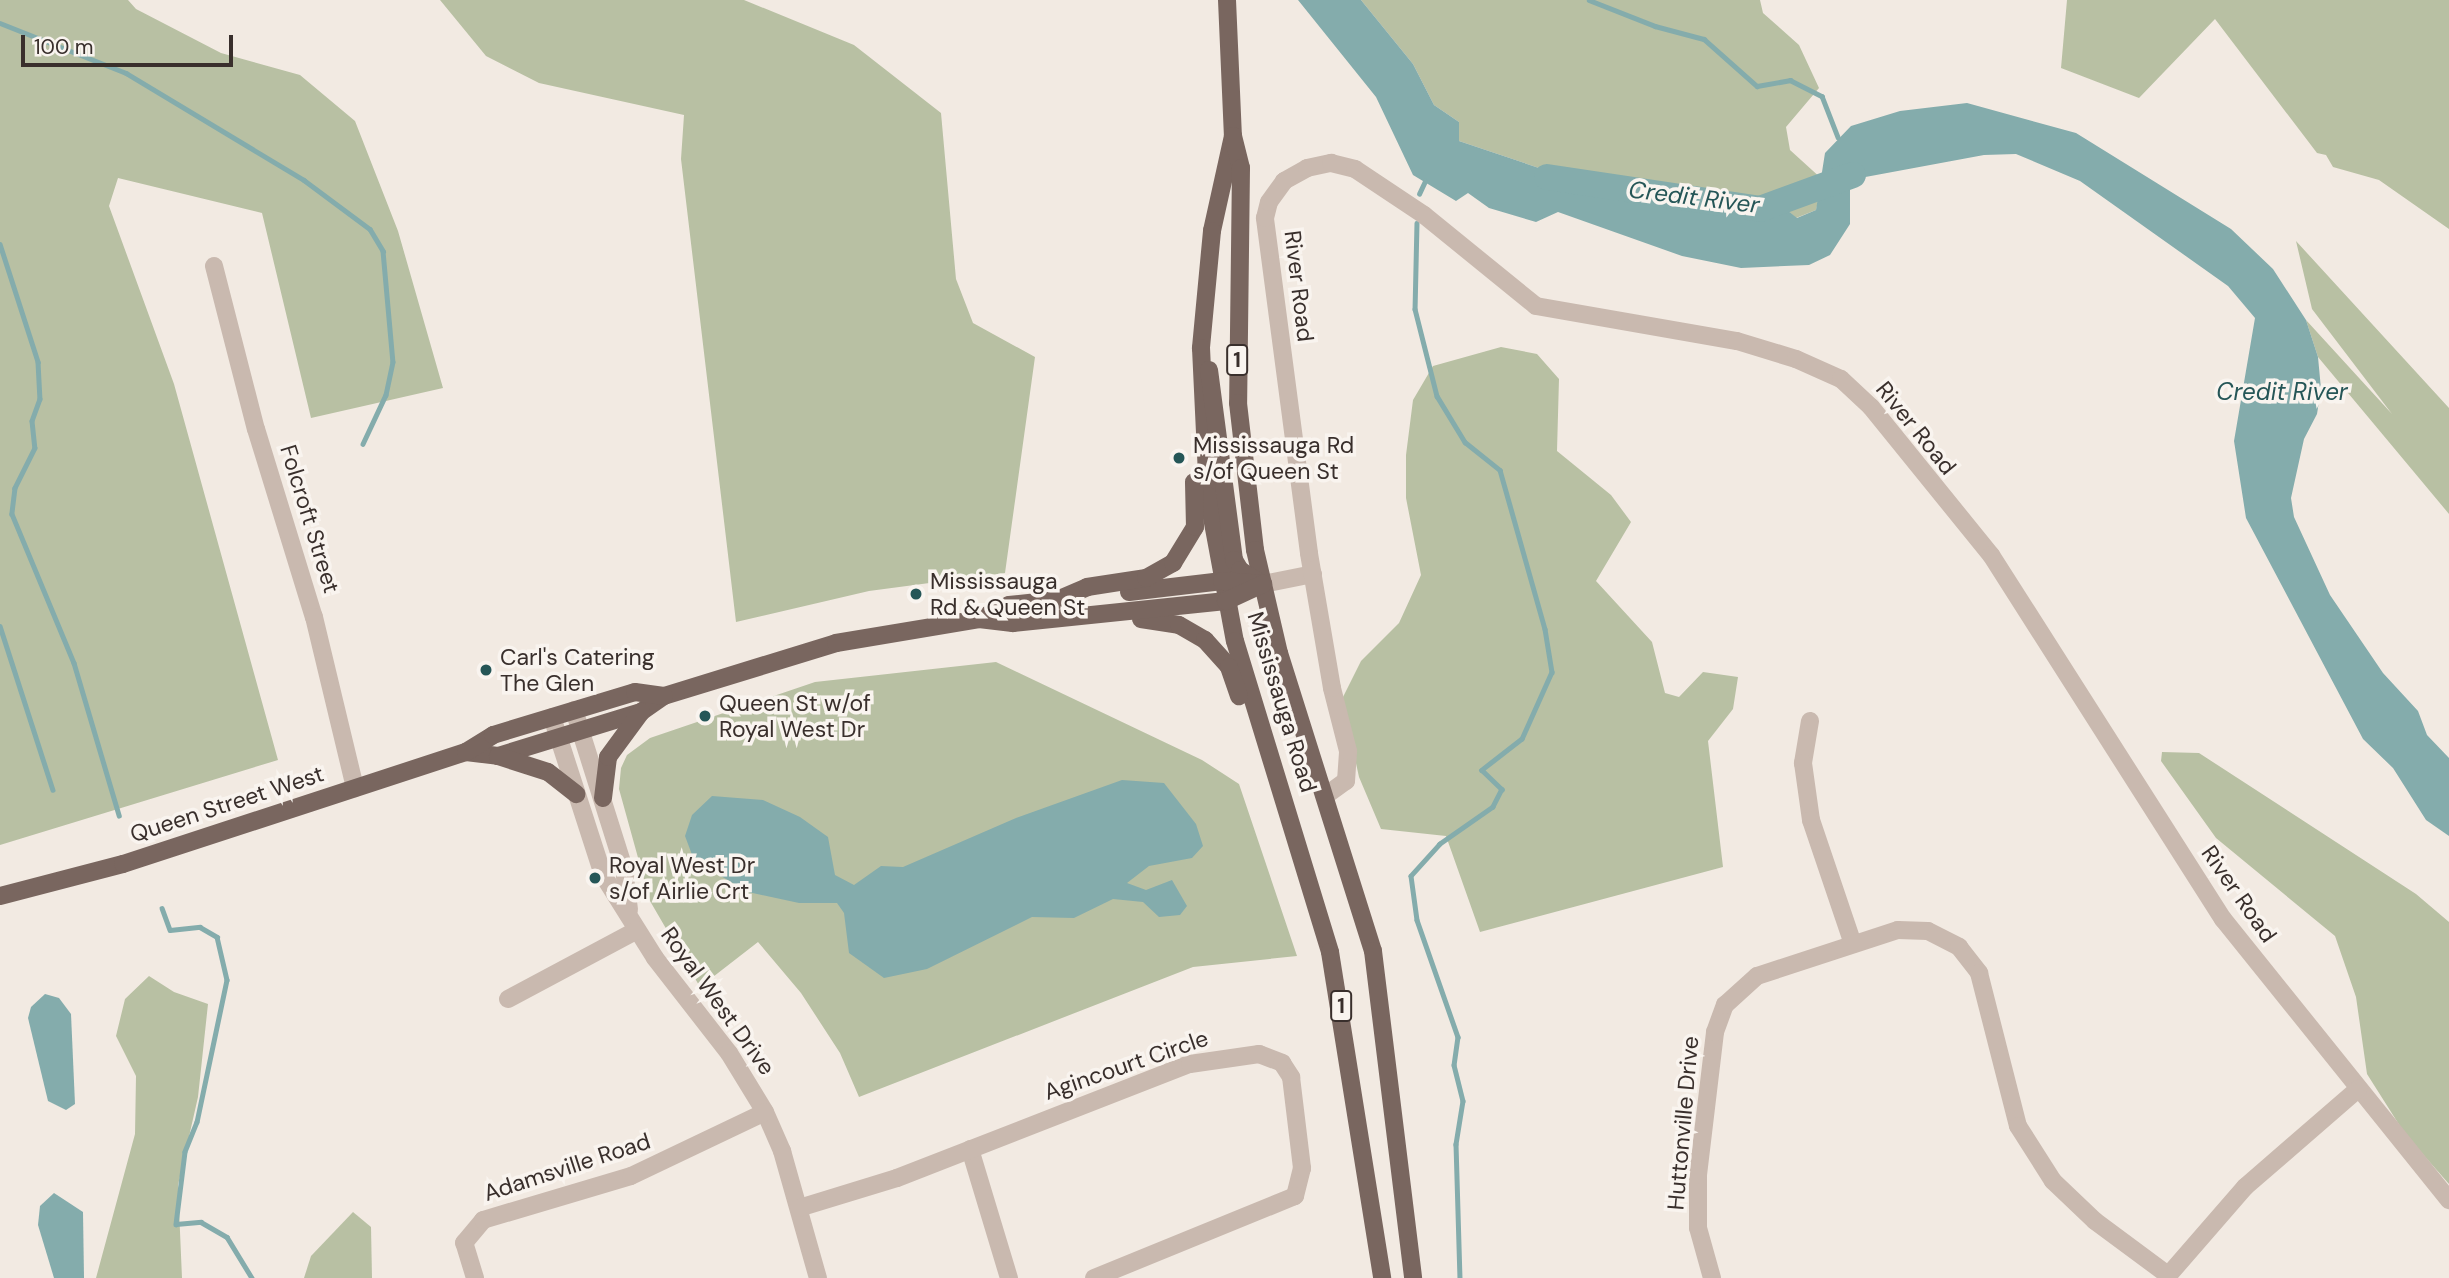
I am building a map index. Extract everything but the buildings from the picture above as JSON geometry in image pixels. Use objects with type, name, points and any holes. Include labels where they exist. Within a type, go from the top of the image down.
[{"type":"main road","name":"Mississauga Road","points":[[1227,0],[1233,136],[1241,168],[1238,403],[1263,584],[1279,653],[1373,951],[1413,1278]]},
{"type":"main road","name":"Mississauga Road","points":[[1233,136],[1213,231],[1201,348],[1200,387],[1208,496],[1226,601],[1266,741],[1311,879],[1339,994],[1382,1278]]},
{"type":"main road","points":[[1201,348],[1211,375],[1234,560],[1240,570],[1263,584]]},
{"type":"main road","points":[[1057,600],[1087,587],[1146,578],[1164,570],[1182,552],[1197,513],[1189,410],[1200,387]]},
{"type":"main road","name":"Queen Street West","points":[[979,619],[1010,604],[1222,581],[1263,584]]},
{"type":"main road","name":"Queen Street West","points":[[466,752],[498,756],[641,712],[664,696],[836,643],[979,619],[1013,623],[1226,601],[1263,584]]},
{"type":"main road","points":[[1094,614],[1122,622],[1163,620],[1193,631],[1228,667],[1252,735],[1266,741]]},
{"type":"main road","name":"Queen Street West","points":[[0,896],[78,878],[466,752],[493,735],[574,710],[635,692],[664,696]]},
{"type":"main road","points":[[603,798],[608,757],[641,712]]},
{"type":"main road","points":[[498,756],[548,772],[576,794]]},
{"type":"street","name":"River Road","points":[[1325,796],[1346,781],[1348,751],[1312,574],[1265,218],[1269,202],[1284,181],[1307,168],[1341,164],[1424,215],[1536,306],[1737,341],[1796,359],[1841,379],[1871,407],[1991,555],[2223,919],[2449,1200]]},
{"type":"street","name":"Folcroft Street","points":[[214,265],[256,429],[313,617],[355,788]]},
{"type":"street","points":[[1263,584],[1312,574]]},
{"type":"street","name":"Royal West Drive","points":[[574,710],[624,869],[629,913]]},
{"type":"street","name":"Royal West Drive","points":[[552,717],[603,875],[680,993],[729,1053],[765,1112],[799,1208],[818,1278]]},
{"type":"street","points":[[1810,721],[1802,763],[1811,820],[1853,944]]},
{"type":"street","points":[[508,999],[637,930]]},
{"type":"street","name":"Huttonville Drive","points":[[1712,1278],[1698,1228],[1698,1175],[1716,1032],[1725,1005],[1757,976],[1898,930],[1928,932],[1959,947],[1979,972],[2018,1126],[2053,1181],[2095,1221],[2167,1277]]},
{"type":"street","name":"Agincourt Circle","points":[[799,1208],[970,1149],[1204,1059],[1259,1054],[1282,1063],[1291,1077],[1302,1168],[1295,1196],[1094,1278]]},
{"type":"street","points":[[2167,1277],[2245,1187],[2358,1089]]},
{"type":"street","name":"Adamsville Road","points":[[475,1278],[464,1243],[482,1220],[631,1176],[765,1112]]},
{"type":"street","points":[[970,1149],[1009,1278]]},
{"type":"green space","points":[[0,0],[128,0],[136,9],[221,53],[300,75],[355,121],[398,231],[443,388],[311,418],[262,213],[118,178],[109,206],[174,384],[278,760],[0,845]]},
{"type":"green space","points":[[440,0],[744,0],[854,45],[941,113],[956,279],[973,323],[1035,357],[1005,573],[869,591],[736,622],[681,159],[684,115],[539,83],[486,56]]},
{"type":"green space","points":[[1361,0],[1760,0],[1763,13],[1799,45],[1819,88],[1786,127],[1790,150],[1823,180],[1816,210],[1796,218],[1787,210],[1744,208],[1670,188],[1619,195],[1459,141],[1459,122],[1434,105],[1413,64]]},
{"type":"green space","points":[[2067,0],[2449,0],[2449,229],[2379,180],[2333,167],[2326,155],[2317,153],[2215,19],[2139,98],[2061,68]]},
{"type":"green space","points":[[2296,241],[2449,408],[2449,514],[2318,357],[2306,320],[2392,414],[2312,309]]},
{"type":"green space","points":[[1501,347],[1537,354],[1559,379],[1557,451],[1611,495],[1631,522],[1596,581],[1652,642],[1665,693],[1679,697],[1703,672],[1738,677],[1733,709],[1708,741],[1723,867],[1480,932],[1446,836],[1381,829],[1359,777],[1342,699],[1361,661],[1399,623],[1421,575],[1406,498],[1406,455],[1413,400],[1433,366]]},
{"type":"green space","points":[[996,662],[1202,760],[1239,784],[1297,956],[1193,967],[859,1097],[840,1053],[801,993],[758,942],[700,987],[650,901],[619,789],[621,768],[627,755],[650,738],[815,682]]},
{"type":"green space","points":[[2162,752],[2199,753],[2416,894],[2449,922],[2449,1184],[2405,1134],[2367,1074],[2356,997],[2335,936],[2216,838],[2161,761]]},
{"type":"green space","points":[[149,976],[174,992],[208,1004],[198,1097],[178,1185],[182,1278],[96,1278],[135,1134],[136,1076],[116,1036],[125,999]]},
{"type":"green space","points":[[353,1212],[371,1227],[372,1278],[304,1278],[311,1256]]},
{"type":"water","name":"Credit River","points":[[1298,0],[1361,0],[1413,64],[1434,105],[1459,122],[1459,141],[1619,195],[1670,187],[1744,208],[1787,210],[1797,218],[1816,210],[1825,153],[1851,126],[1900,111],[1967,103],[2076,133],[2231,229],[2273,269],[2306,320],[2318,357],[2321,389],[2317,414],[2304,439],[2291,498],[2294,517],[2330,595],[2383,673],[2418,711],[2427,735],[2449,758],[2449,836],[2426,820],[2393,768],[2363,739],[2246,518],[2234,441],[2255,318],[2228,286],[2080,181],[2016,154],[1984,155],[1860,178],[1850,186],[1850,224],[1830,255],[1809,265],[1741,268],[1682,256],[1558,212],[1536,222],[1489,208],[1468,193],[1456,201],[1413,175],[1376,97]]},
{"type":"water","points":[[1122,780],[1164,783],[1196,824],[1203,846],[1192,858],[1149,866],[1127,883],[1146,890],[1172,880],[1187,906],[1180,915],[1159,917],[1143,902],[1113,899],[1074,918],[1032,917],[927,969],[884,978],[849,953],[844,913],[837,903],[799,903],[748,892],[694,860],[685,836],[692,815],[712,796],[763,800],[800,817],[828,837],[835,875],[854,885],[881,866],[903,867],[1016,818]]},
{"type":"water","points":[[45,994],[59,998],[71,1014],[75,1104],[66,1110],[48,1101],[28,1018],[31,1007]]},
{"type":"water","points":[[54,1193],[83,1212],[84,1278],[54,1278],[38,1225],[40,1206]]},
{"type":"waterway","points":[[1589,0],[1655,26],[1704,39],[1757,86],[1790,80],[1822,96],[1838,137]]},
{"type":"waterway","points":[[0,23],[126,73],[304,180],[370,229],[383,251],[393,362],[386,395],[363,444]]},
{"type":"waterway","name":"Credit River","points":[[1547,177],[1760,209],[1853,175]]},
{"type":"waterway","points":[[1419,194],[1425,181]]},
{"type":"waterway","points":[[1417,223],[1415,309],[1437,396],[1465,442],[1500,470],[1545,629],[1552,672],[1522,739],[1482,770],[1502,789],[1493,807],[1440,844],[1411,876],[1417,920],[1458,1037],[1454,1065],[1463,1101],[1456,1144],[1460,1278]]},
{"type":"waterway","points":[[0,244],[38,362],[40,399],[32,421],[35,448],[15,488],[12,514],[74,663],[119,815]]},
{"type":"waterway","points":[[0,626],[53,790]]},
{"type":"waterway","points":[[162,908],[170,930],[200,927],[217,937],[227,980],[197,1122],[185,1152],[176,1224],[201,1222],[227,1237],[252,1278]]},
{"type":"place","name":"Mississauga Rd s/of Queen St","points":[[1179,458]]},
{"type":"place","name":"Mississauga Rd & Queen St","points":[[916,594]]},
{"type":"place","name":"Carl's Catering The Glen","points":[[486,670]]},
{"type":"place","name":"Queen St w/of Royal West Dr","points":[[705,716]]},
{"type":"place","name":"Royal West Dr s/of Airlie Crt","points":[[595,878]]}]
